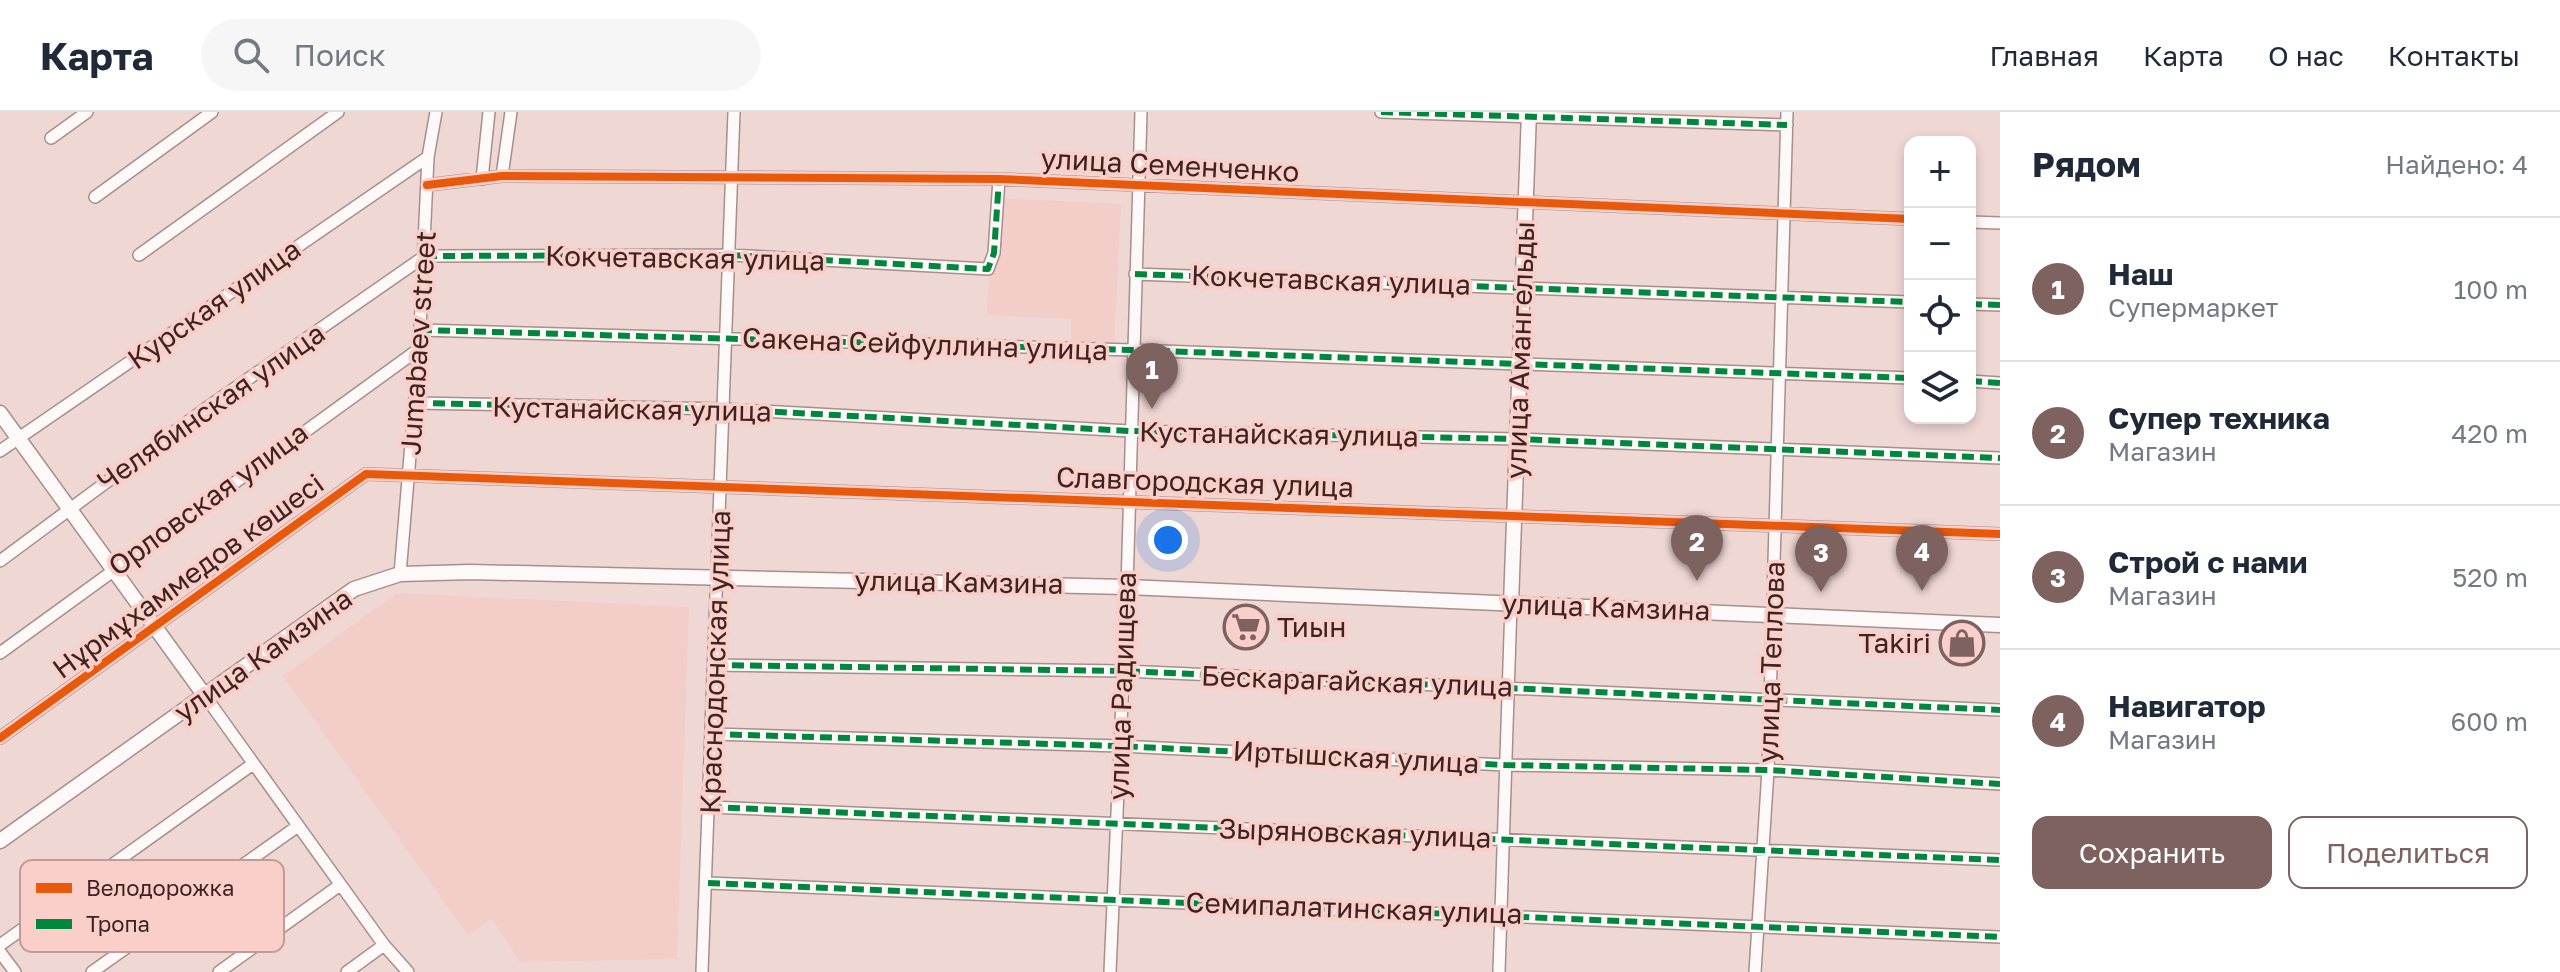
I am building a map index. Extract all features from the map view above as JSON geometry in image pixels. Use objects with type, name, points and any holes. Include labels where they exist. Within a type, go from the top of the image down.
[{"type":"main road","name":"улица Амангельды","points":[[1511,604],[1529,115]]},
{"type":"main road","points":[[0,413],[205,696]]},
{"type":"main road","name":"улица Камзина","points":[[0,841],[354,589],[400,574],[470,572],[717,576],[1127,587],[2000,625]]},
{"type":"street","points":[[51,138],[87,112]]},
{"type":"street","points":[[95,197],[212,112]]},
{"type":"street","points":[[139,255],[338,112]]},
{"type":"street","name":"Jumabaev street","points":[[400,574],[419,349],[428,157],[436,112]]},
{"type":"street","points":[[482,179],[489,112]]},
{"type":"street","points":[[502,176],[511,112]]},
{"type":"street","name":"Краснодонская улица","points":[[702,972],[708,883],[734,112]]},
{"type":"street","name":"улица Радищева","points":[[1110,972],[1124,671],[1141,112]]},
{"type":"street","points":[[1381,112],[1787,125]]},
{"type":"street","name":"улица Теплова","points":[[1755,972],[1768,770],[1787,112]]},
{"type":"street","name":"Курская улица","points":[[0,451],[428,157]]},
{"type":"street","name":"улица Семенченко","points":[[427,185],[502,176],[999,179],[1904,219]]},
{"type":"street","name":"Кокчетавская улица","points":[[425,256],[730,255],[988,269],[992,265],[999,179]]},
{"type":"street","points":[[1976,222],[2000,223]]},
{"type":"street","name":"Челябинская улица","points":[[0,561],[205,409],[425,256]]},
{"type":"street","name":"Кокчетавская улица","points":[[1135,274],[1904,302]]},
{"type":"street","points":[[1976,304],[2000,305]]},
{"type":"street","name":"Сакена Сейфуллина улица","points":[[420,330],[1133,350],[1904,378]]},
{"type":"street","name":"Орловская улица","points":[[0,653],[112,568],[419,349]]},
{"type":"street","points":[[1976,381],[2000,383]]},
{"type":"street","name":"Кустанайская улица","points":[[415,403],[724,409],[1130,431],[1518,439],[2000,458]]},
{"type":"street","name":"Нұрмұхаммедов көшесі","points":[[0,738],[156,629],[366,474],[409,476]]},
{"type":"street","name":"Славгородская улица","points":[[409,476],[721,484],[2000,534]]},
{"type":"street","name":"улица Амангельды","points":[[1499,972],[1511,604]]},
{"type":"street","name":"Бескарагайская улица","points":[[714,665],[1124,671],[2000,710]]},
{"type":"street","points":[[205,696],[384,945],[408,972]]},
{"type":"street","name":"Иртышская улица","points":[[712,734],[1120,746],[1505,765],[1768,770],[2000,784]]},
{"type":"street","points":[[119,860],[253,764]]},
{"type":"street","name":"Зыряновская улица","points":[[710,807],[2000,860]]},
{"type":"street","points":[[250,860],[298,826]]},
{"type":"street","name":"Семипалатинская улица","points":[[708,883],[2000,937]]},
{"type":"street","points":[[284,925],[340,885]]},
{"type":"street","points":[[0,945],[20,931]]},
{"type":"street","points":[[347,972],[384,945]]},
{"type":"street","points":[[0,952],[15,972]]},
{"type":"street","points":[[92,972],[120,952]]},
{"type":"street","points":[[219,972],[247,952]]},
{"type":"shaded area","points":[[993,198],[1121,204],[1114,346],[1071,344],[1071,319],[987,315]]},
{"type":"shaded area","points":[[397,593],[689,607],[677,959],[520,962],[492,919],[468,935],[283,676]]},
{"type":"marked path","points":[[1381,112],[1787,125]]},
{"type":"marked path","points":[[425,256],[730,255],[988,269],[994,253],[999,179]]},
{"type":"marked path","points":[[1135,274],[1904,302]]},
{"type":"marked path","points":[[1976,304],[2000,305]]},
{"type":"marked path","points":[[420,330],[1133,350],[1904,378]]},
{"type":"marked path","points":[[1976,381],[2000,383]]},
{"type":"marked path","points":[[415,403],[724,409],[1130,431],[1518,439],[2000,458]]},
{"type":"marked path","points":[[714,665],[1124,671],[2000,710]]},
{"type":"marked path","points":[[712,734],[1120,746],[1505,765],[1768,770],[2000,784]]},
{"type":"marked path","points":[[710,807],[2000,860]]},
{"type":"marked path","points":[[708,883],[2000,937]]},
{"type":"cycle path","points":[[427,185],[502,176],[999,179],[1904,219]]},
{"type":"cycle path","points":[[0,738],[366,474],[2000,534]]},
{"type":"place","name":"Наш","points":[[1152,409]]},
{"type":"place","name":"Супер техника","points":[[1697,581]]},
{"type":"place","name":"Навигатор","points":[[1922,591]]},
{"type":"place","name":"Строй с нами","points":[[1821,592]]},
{"type":"place","name":"Тиын","points":[[1246,627]]},
{"type":"place","name":"Takiri","points":[[1962,643]]}]
